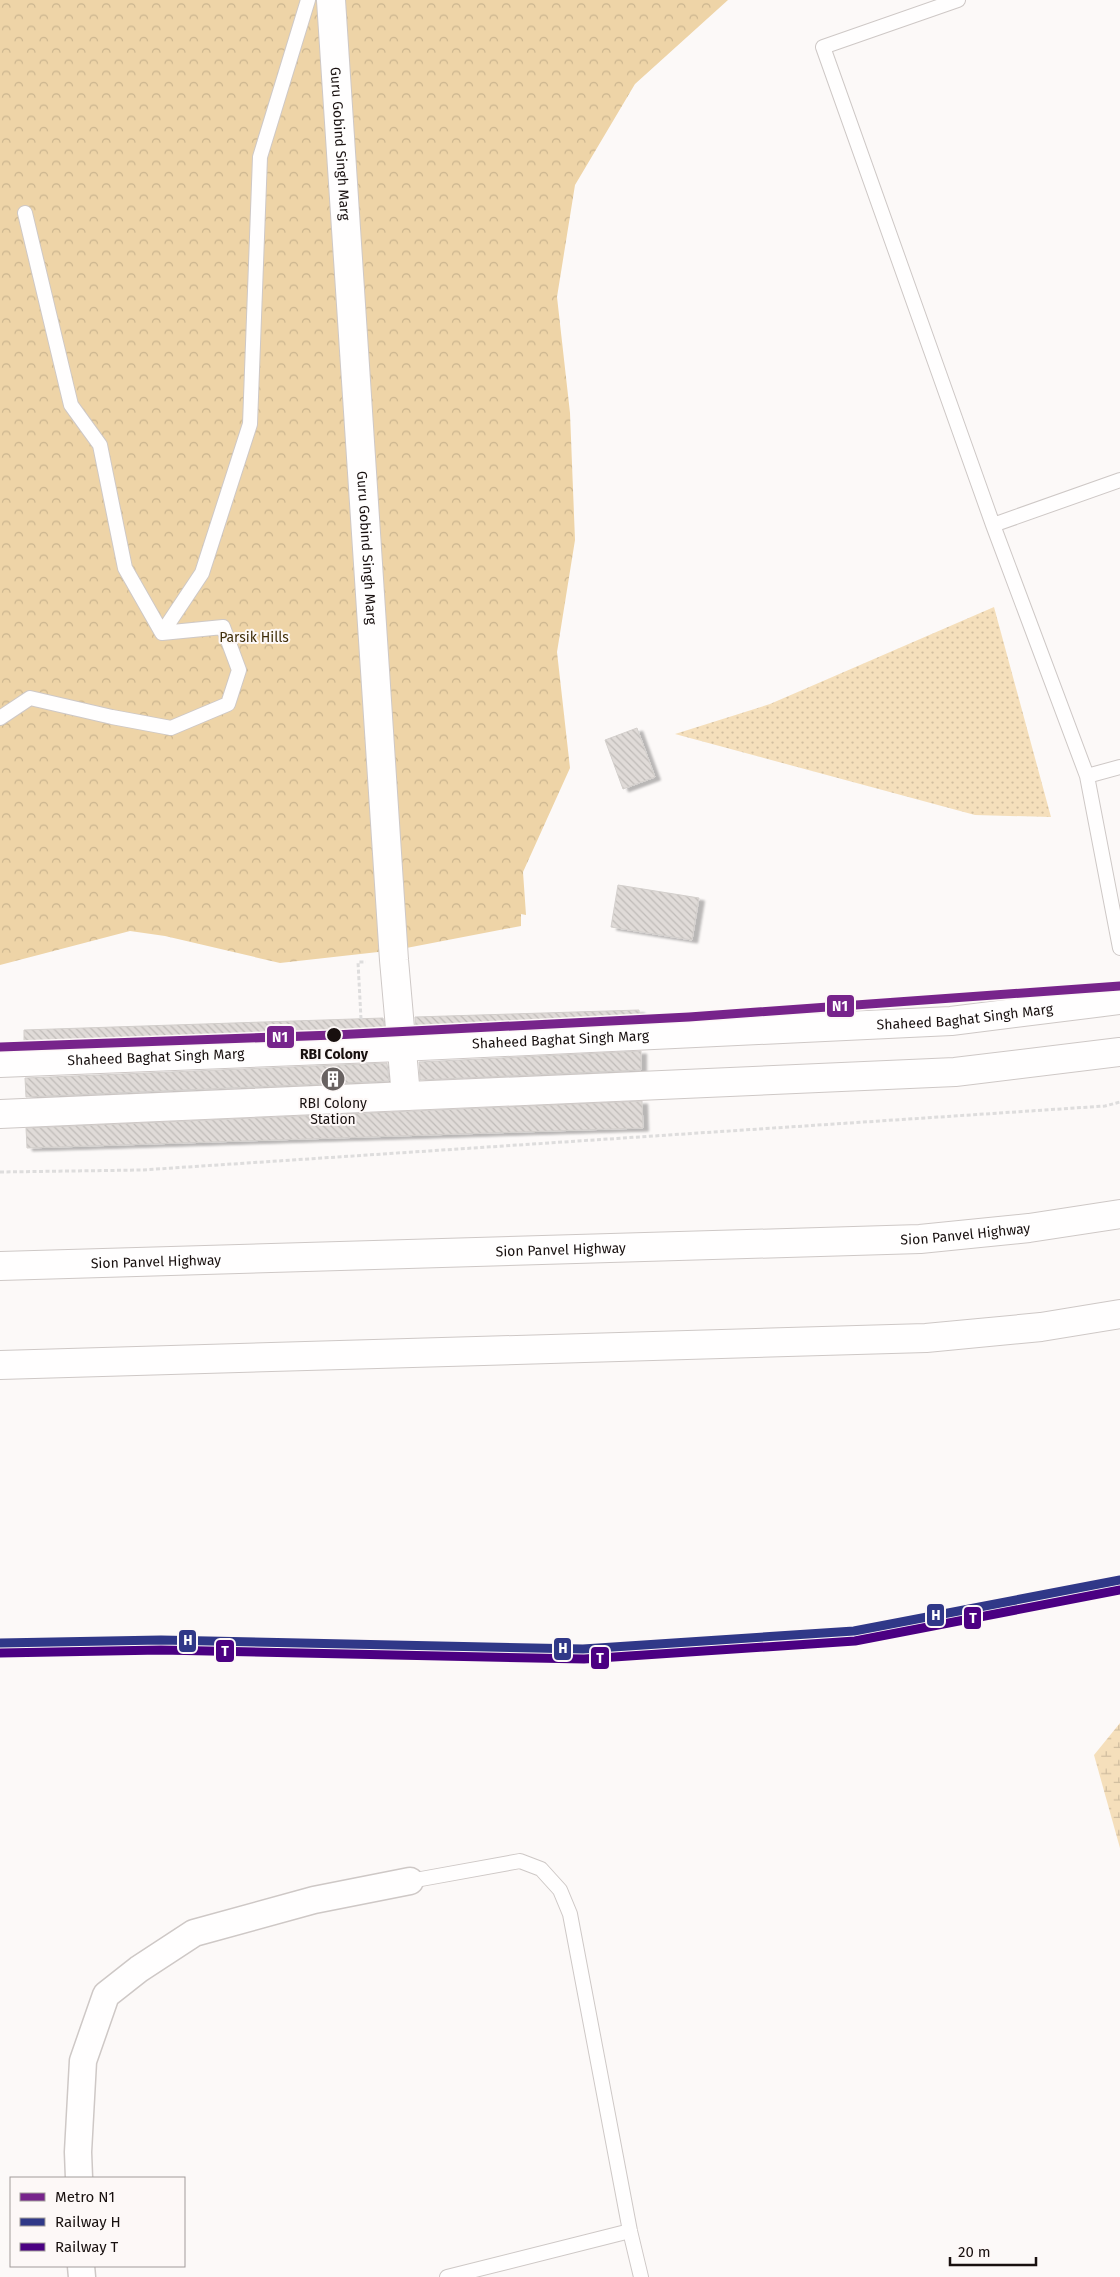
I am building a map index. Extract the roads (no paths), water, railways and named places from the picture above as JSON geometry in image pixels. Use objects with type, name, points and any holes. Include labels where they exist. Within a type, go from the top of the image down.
[{"type":"main road","name":"Guru Gobind Singh Marg","points":[[331,0],[400,1047],[406,1096]]},
{"type":"main road","name":"Shaheed Baghat Singh Marg","points":[[0,1063],[400,1047],[951,1021],[1120,1000]]},
{"type":"main road","points":[[0,1114],[956,1072],[1120,1052]]},
{"type":"main road","name":"Sion Panvel Highway","points":[[7,1266],[920,1239],[1028,1228],[1120,1214]]},
{"type":"main road","points":[[9,1364],[926,1338],[1041,1327],[1120,1314]]},
{"type":"street","points":[[78,2177],[83,2061],[106,1995],[138,1969],[194,1933],[314,1900],[410,1881]]},
{"type":"lane","points":[[162,633],[202,574],[250,424],[260,157],[308,0]]},
{"type":"lane","points":[[958,0],[823,48],[993,525],[1087,776],[1120,948]]},
{"type":"lane","points":[[25,213],[70,405],[100,445],[125,568],[162,633]]},
{"type":"lane","points":[[993,525],[1120,480]]},
{"type":"lane","points":[[0,718],[30,698],[112,718],[171,728],[228,704],[239,670],[222,628],[162,633]]},
{"type":"lane","points":[[1087,776],[1120,767]]},
{"type":"lane","points":[[410,1881],[520,1861],[541,1869],[560,1890],[570,1914],[630,2231],[641,2277]]},
{"type":"lane","points":[[447,2277],[630,2231]]},
{"type":"metro line","name":"N1","points":[[0,1047],[334,1035],[689,1017],[1120,986]]},
{"type":"rail line","name":"H","points":[[0,1643],[161,1640],[583,1649],[854,1631],[1120,1580]]},
{"type":"rail line","name":"T","points":[[0,1653],[161,1650],[584,1659],[855,1641],[1120,1590]]},
{"type":"place","name":"RBI Colony","points":[[334,1035]]},
{"type":"place","name":"RBI Colony Station","points":[[333,1079]]},
{"type":"park label","name":"Parsik Hills","points":[[254,637]]}]
